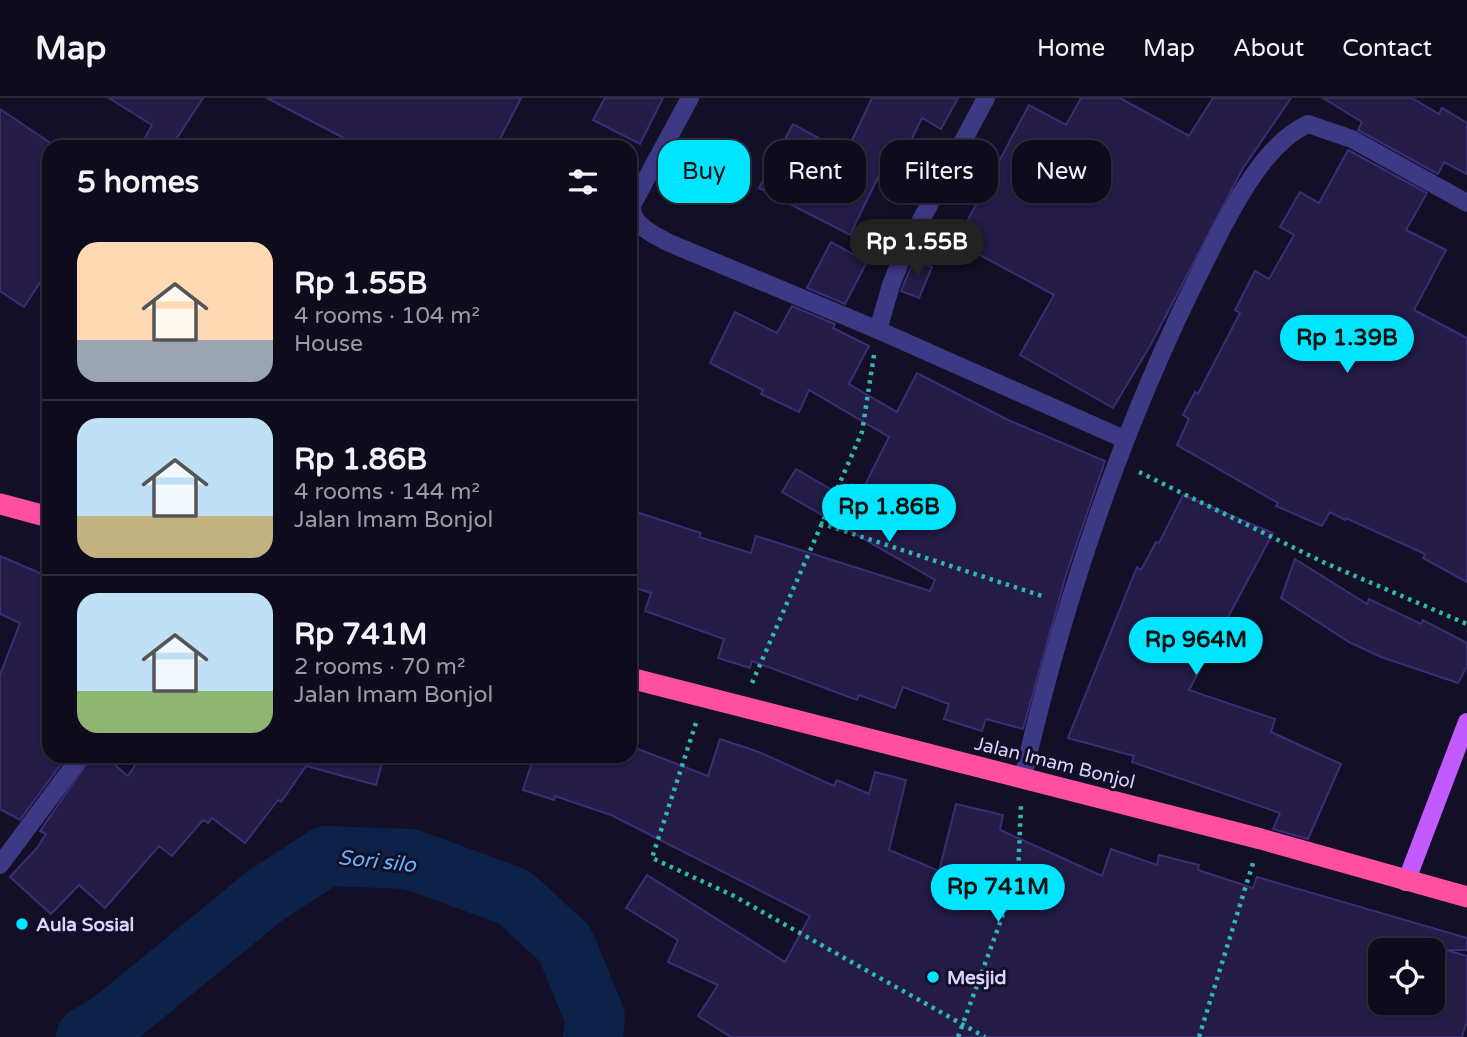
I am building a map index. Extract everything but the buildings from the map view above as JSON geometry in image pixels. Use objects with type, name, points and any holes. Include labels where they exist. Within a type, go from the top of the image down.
[{"type":"highway","points":[[0,504],[42,515]]},
{"type":"highway","name":"Jalan Imam Bonjol","points":[[637,680],[741,709],[1261,838],[1406,882],[1467,897]]},
{"type":"main road","points":[[1406,882],[1467,722]]},
{"type":"street","points":[[637,196],[690,98]]},
{"type":"street","points":[[878,330],[906,248],[986,98]]},
{"type":"street","points":[[1023,777],[1044,685],[1124,439],[1176,318],[1221,230],[1262,165],[1300,127],[1317,125],[1352,139],[1467,203]]},
{"type":"street","points":[[637,220],[667,242],[878,330],[1124,439]]},
{"type":"street","points":[[0,865],[76,763]]},
{"type":"path","points":[[741,709],[862,432],[878,330]]},
{"type":"path","points":[[1116,460],[1255,530],[1467,624]]},
{"type":"path","points":[[820,523],[1068,605]]},
{"type":"path","points":[[704,699],[652,858],[734,896],[985,1037]]},
{"type":"path","points":[[958,1037],[1018,874],[1023,777]]},
{"type":"path","points":[[1199,1037],[1261,838]]},
{"type":"waterway","name":"Sori silo","points":[[86,1037],[111,1022],[266,895],[326,856],[410,859],[514,897],[565,944],[595,1017],[593,1037]]},
{"type":"place","name":"Aula Sosial","points":[[22,924]]},
{"type":"place","name":"Mesjid","points":[[933,977]]}]
